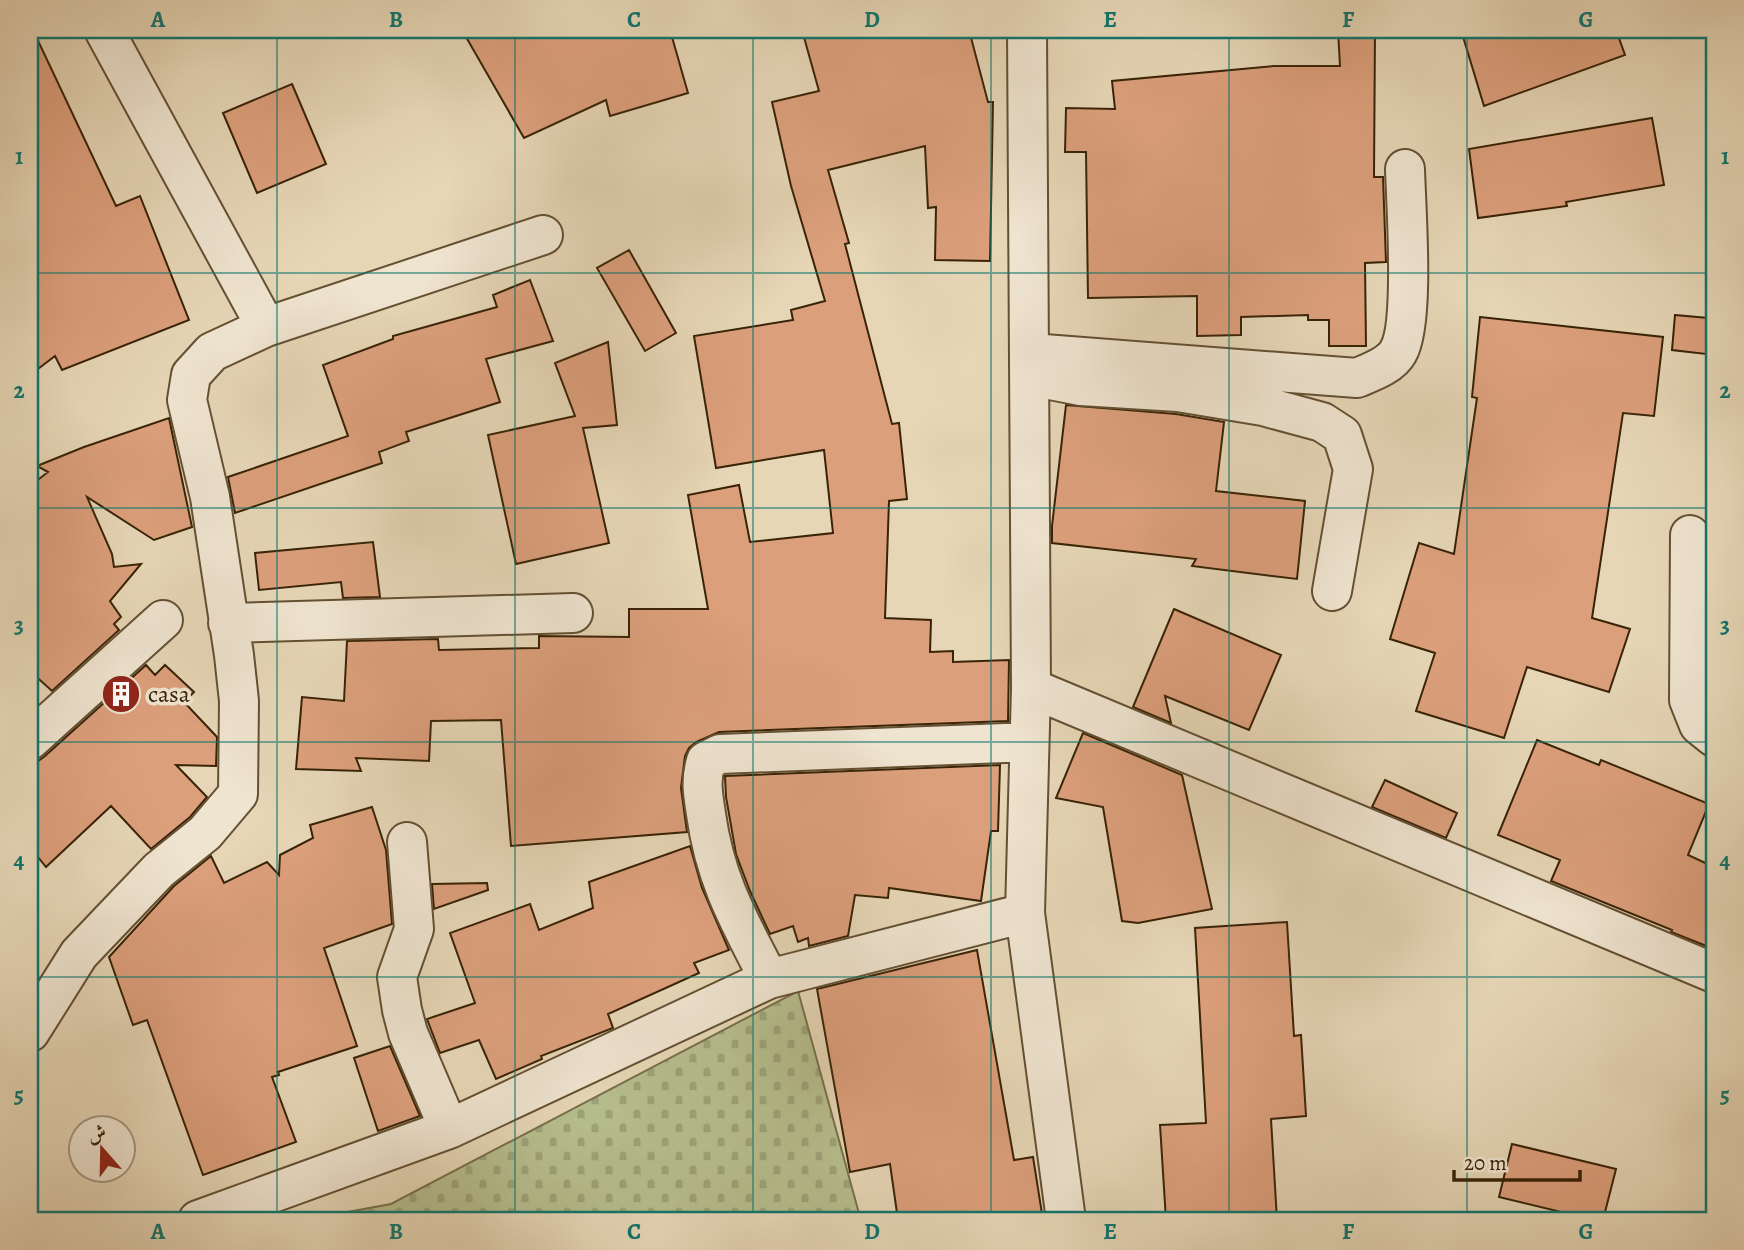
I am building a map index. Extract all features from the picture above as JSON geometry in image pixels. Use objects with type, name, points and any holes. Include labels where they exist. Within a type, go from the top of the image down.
[{"type":"street","points":[[104,30],[266,327]]},
{"type":"street","points":[[1027,30],[1031,688],[1025,913],[1066,1220]]},
{"type":"street","points":[[1030,365],[1357,378],[1384,366],[1398,352],[1408,324],[1405,169]]},
{"type":"street","points":[[33,1016],[79,954],[159,870],[205,833],[237,794],[239,701],[234,655],[209,497],[187,400],[191,375],[212,352],[266,327],[543,235]]},
{"type":"street","points":[[1030,365],[1082,386],[1178,392],[1263,406],[1322,422],[1342,435],[1353,469],[1332,591]]},
{"type":"street","points":[[1690,535],[1689,700],[1699,725],[1714,737]]},
{"type":"street","points":[[228,623],[573,613]]},
{"type":"street","points":[[30,740],[163,620]]},
{"type":"street","points":[[1031,688],[1714,974]]},
{"type":"street","points":[[769,979],[726,895],[710,846],[701,777],[706,761],[720,754],[1029,742]]},
{"type":"street","points":[[407,842],[414,929],[397,977],[400,999],[408,1033],[449,1129]]},
{"type":"street","points":[[198,1220],[449,1129],[769,979],[1025,913]]},
{"type":"green space","points":[[798,991],[860,1217],[850,1220],[304,1220],[391,1204]]},
{"type":"building","points":[[30,30],[33,30],[116,206],[140,196],[189,320],[62,370],[55,356],[30,375]]},
{"type":"building","points":[[462,30],[670,30],[688,93],[610,116],[606,100],[524,138]]},
{"type":"building","points":[[802,30],[969,30],[988,102],[993,102],[990,261],[935,260],[936,207],[928,208],[925,146],[828,170],[849,243],[845,244],[892,424],[899,423],[907,499],[889,501],[885,618],[931,620],[930,652],[953,651],[953,662],[1009,660],[1008,721],[719,732],[696,742],[685,756],[681,788],[687,832],[511,846],[501,720],[431,721],[429,761],[356,758],[361,771],[296,769],[302,697],[344,701],[347,641],[438,639],[439,650],[539,648],[539,636],[629,637],[629,609],[708,609],[688,495],[739,485],[750,542],[833,533],[824,450],[716,468],[694,336],[793,320],[791,310],[825,301],[791,186],[772,102],[819,91]]},
{"type":"building","points":[[1338,30],[1375,30],[1374,177],[1383,177],[1386,262],[1365,263],[1366,346],[1329,346],[1329,320],[1308,320],[1308,315],[1241,317],[1241,335],[1197,336],[1197,296],[1088,298],[1086,152],[1065,152],[1066,108],[1115,109],[1112,81],[1274,66],[1340,66]]},
{"type":"building","points":[[1461,30],[1616,30],[1625,55],[1484,106]]},
{"type":"building","points":[[292,84],[326,164],[257,193],[223,113]]},
{"type":"building","points":[[1652,118],[1664,185],[1566,202],[1567,206],[1478,218],[1469,149]]},
{"type":"building","points":[[629,250],[676,333],[645,351],[597,268]]},
{"type":"building","points":[[530,280],[553,341],[486,359],[500,402],[406,432],[409,441],[379,452],[382,463],[235,513],[228,477],[348,436],[323,365],[393,339],[393,336],[497,307],[493,295]]},
{"type":"building","points":[[1675,315],[1708,318],[1706,354],[1672,350]]},
{"type":"building","points":[[1480,317],[1663,337],[1654,416],[1623,413],[1592,618],[1630,629],[1609,692],[1527,667],[1504,738],[1416,711],[1435,653],[1390,639],[1419,543],[1454,554],[1477,398],[1472,397]]},
{"type":"building","points":[[608,342],[617,425],[583,428],[609,543],[516,564],[488,435],[575,416],[555,363]]},
{"type":"building","points":[[1066,405],[1176,414],[1224,422],[1216,491],[1305,501],[1297,579],[1192,566],[1196,559],[1052,543]]},
{"type":"building","points":[[169,418],[192,527],[154,540],[87,497],[112,554],[114,567],[141,564],[110,601],[121,617],[114,624],[119,630],[52,691],[30,671],[30,486],[48,472],[37,466]]},
{"type":"building","points":[[373,542],[380,597],[343,598],[341,582],[259,590],[255,553]]},
{"type":"building","points":[[1174,609],[1281,655],[1249,730],[1165,696],[1171,723],[1133,707]]},
{"type":"building","points":[[146,665],[155,675],[165,665],[194,692],[184,702],[217,737],[216,766],[176,765],[207,797],[190,817],[151,849],[111,806],[46,867],[30,847],[30,767]]},
{"type":"building","points":[[1083,733],[1182,775],[1212,909],[1138,923],[1122,921],[1103,807],[1056,798]]},
{"type":"building","points":[[1537,740],[1599,765],[1601,760],[1709,804],[1688,855],[1714,867],[1714,949],[1551,881],[1560,860],[1498,835]]},
{"type":"building","points":[[1000,765],[998,831],[991,831],[981,901],[889,888],[888,898],[855,895],[848,936],[809,946],[808,938],[798,942],[793,926],[770,934],[736,854],[725,776]]},
{"type":"building","points":[[1385,780],[1457,813],[1446,838],[1372,807]]},
{"type":"building","points":[[372,807],[386,850],[392,924],[324,948],[357,1046],[278,1072],[279,1075],[272,1077],[296,1142],[203,1175],[147,1020],[133,1025],[109,957],[174,886],[211,856],[224,883],[267,862],[279,875],[280,855],[313,838],[310,825]]},
{"type":"building","points":[[690,846],[702,888],[729,950],[694,963],[699,973],[608,1014],[613,1028],[541,1056],[542,1059],[496,1079],[479,1040],[440,1053],[427,1019],[475,1003],[450,933],[530,904],[539,930],[593,908],[589,882]]},
{"type":"building","points":[[487,883],[488,890],[434,909],[432,884]]},
{"type":"building","points":[[1287,922],[1294,1036],[1301,1035],[1306,1116],[1271,1119],[1277,1220],[1166,1220],[1160,1125],[1206,1123],[1195,928]]},
{"type":"building","points":[[977,950],[1014,1160],[1033,1157],[1043,1220],[898,1220],[890,1164],[850,1172],[817,989]]},
{"type":"building","points":[[390,1046],[420,1116],[378,1131],[354,1058]]},
{"type":"building","points":[[1512,1144],[1616,1169],[1603,1220],[1499,1197]]},
{"type":"place","name":"casa","points":[[121,694]]}]
